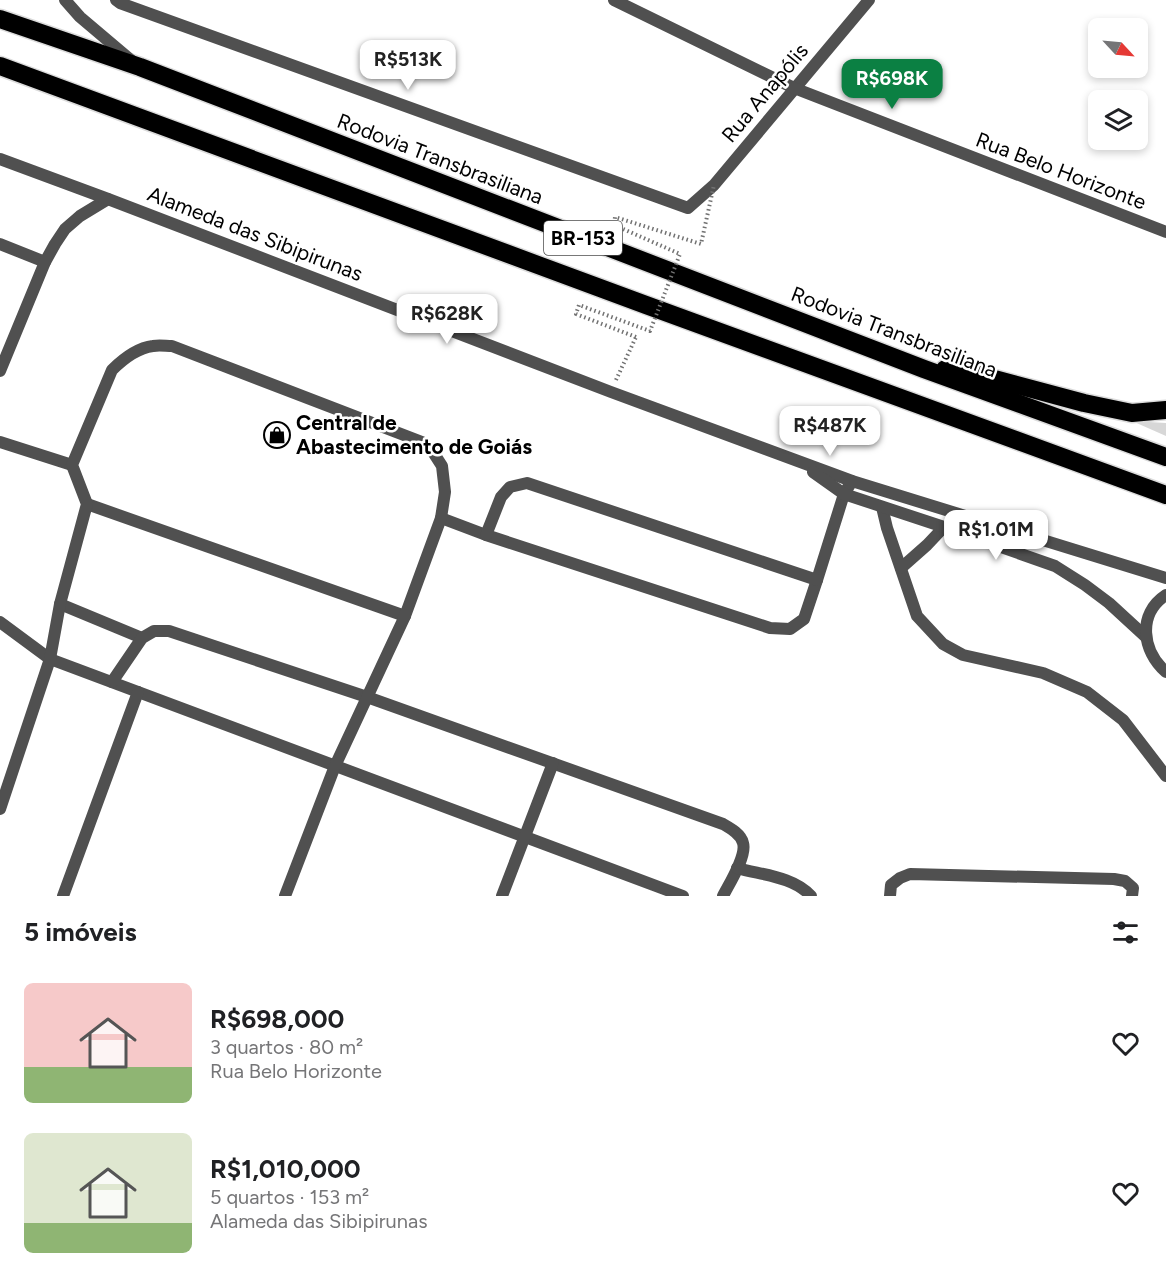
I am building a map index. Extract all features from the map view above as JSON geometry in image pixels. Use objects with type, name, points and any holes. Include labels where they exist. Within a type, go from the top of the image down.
[{"type":"highway","name":"Rodovia Transbrasiliana","points":[[0,19],[140,68],[924,369],[1166,457]]},
{"type":"highway","name":"BR-153","points":[[0,66],[1166,495]]},
{"type":"highway","points":[[924,369],[957,369],[1084,403],[1132,413],[1166,410]]},
{"type":"street","points":[[64,0],[80,17],[140,68]]},
{"type":"street","name":"Rua Anapólis","points":[[116,0],[688,208],[714,185],[869,0]]},
{"type":"street","name":"Rua Belo Horizonte","points":[[614,0],[794,88],[1166,232]]},
{"type":"street","name":"Alameda das Sibipirunas","points":[[0,159],[108,198],[611,392],[852,481],[1166,578]]},
{"type":"street","points":[[0,371],[45,262],[64,229],[108,198]]},
{"type":"street","points":[[0,243],[45,262]]},
{"type":"street","points":[[0,808],[50,659],[60,604],[87,504],[72,465],[112,370],[123,359],[136,352],[152,346],[172,346],[422,442],[433,452],[442,466],[445,492],[441,518],[405,616],[335,766],[285,896]]},
{"type":"street","points":[[0,442],[72,465]]},
{"type":"street","name":"Alameda das Sibipirunas","points":[[798,461],[844,494],[1055,566],[1109,603],[1146,637]]},
{"type":"street","points":[[441,518],[486,535],[770,628],[790,629],[804,619],[844,494],[852,481]]},
{"type":"street","points":[[486,535],[501,497],[510,487],[527,483],[818,580]]},
{"type":"street","points":[[87,504],[405,616]]},
{"type":"street","points":[[882,507],[917,616],[943,644],[963,655],[1043,673],[1087,692],[1123,720],[1166,776]]},
{"type":"street","points":[[901,568],[945,527]]},
{"type":"street","points":[[1166,595],[1153,608],[1147,622],[1146,637],[1155,662],[1166,672]]},
{"type":"street","points":[[60,604],[142,638]]},
{"type":"street","points":[[0,622],[50,659],[684,896]]},
{"type":"street","points":[[112,682],[142,638],[154,632],[169,631],[366,697],[723,824],[736,832],[743,842],[743,854],[723,896]]},
{"type":"street","points":[[63,896],[138,692]]},
{"type":"street","points":[[502,896],[553,763]]},
{"type":"street","points":[[737,868],[793,883],[811,896]]},
{"type":"street","points":[[890,896],[891,885],[910,874],[1114,879],[1125,881],[1133,888],[1132,896]]},
{"type":"path","points":[[611,392],[636,337],[576,314],[579,305],[650,331],[680,254],[614,225],[615,217],[701,244],[714,185]]},
{"type":"shaded area","points":[[1132,421],[1166,423],[1166,436]]},
{"type":"place","name":"Central de Abastecimento de Goiás","points":[[277,435]]}]
